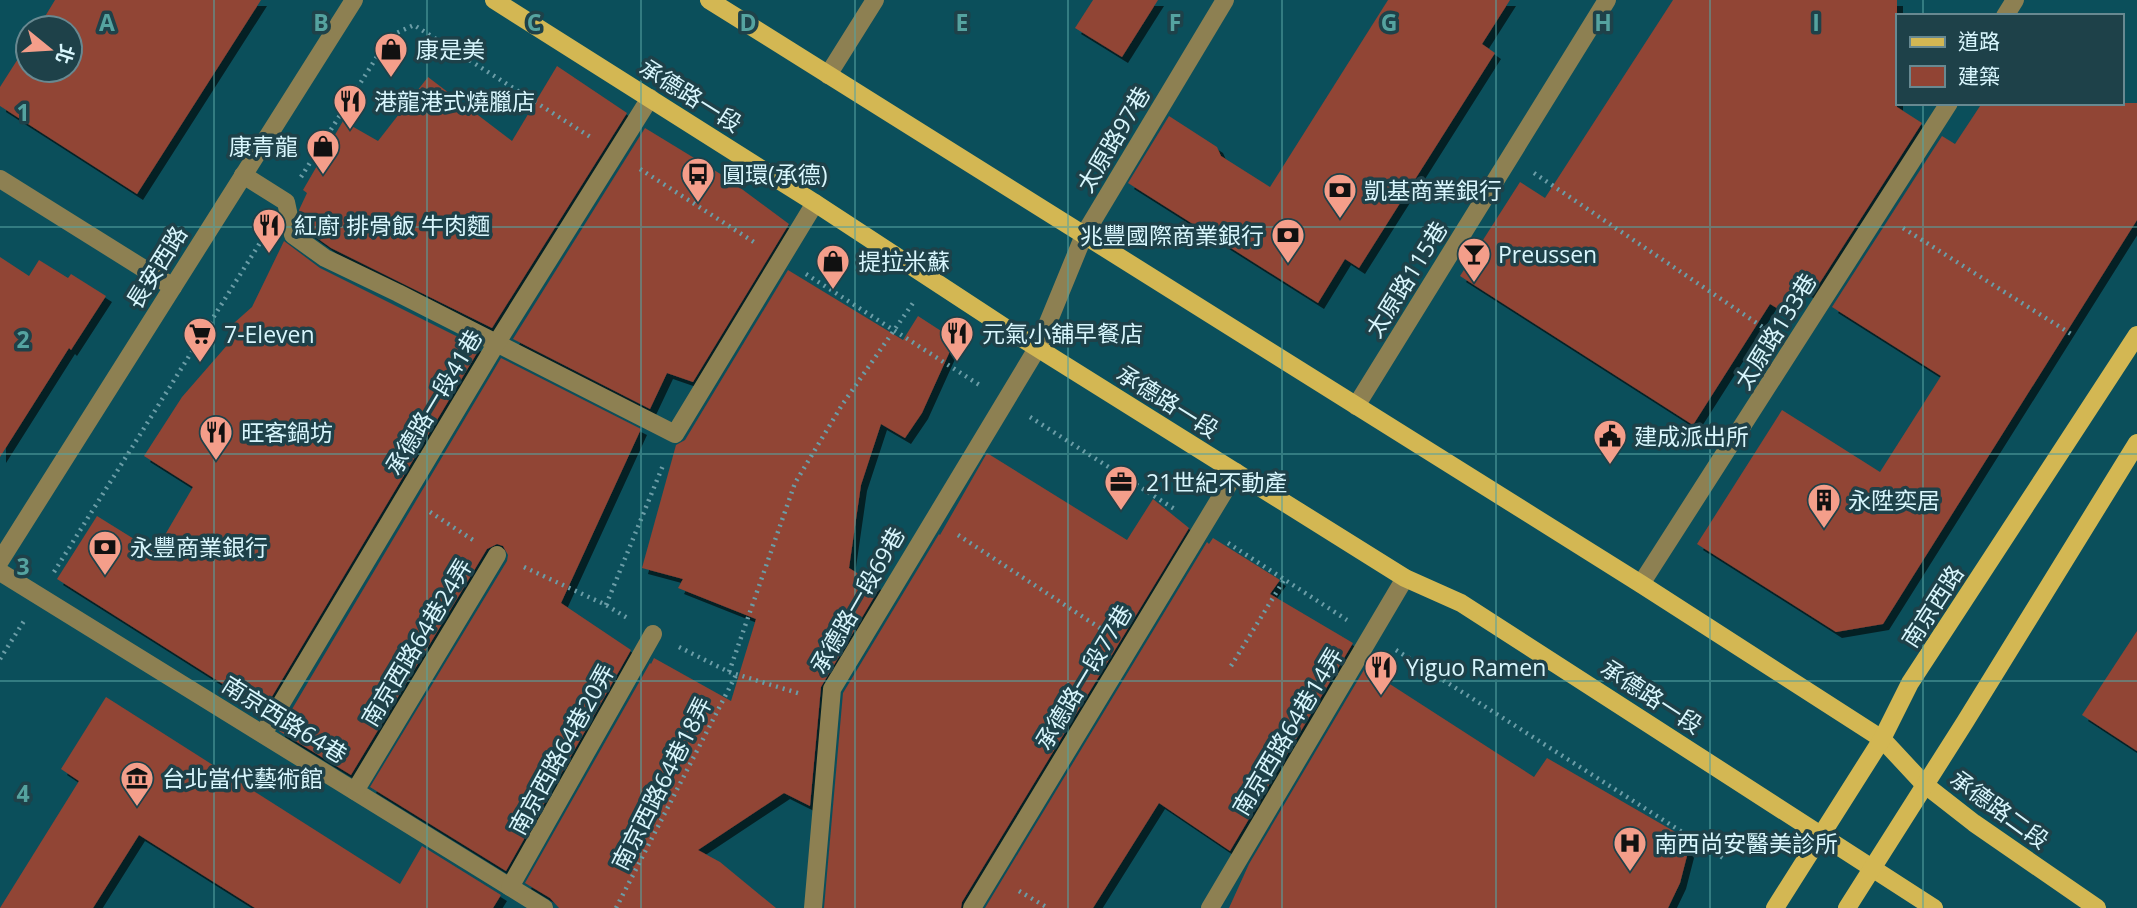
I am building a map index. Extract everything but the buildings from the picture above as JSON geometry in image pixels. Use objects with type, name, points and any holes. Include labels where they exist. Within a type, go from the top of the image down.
[{"type":"main road","name":"承德路一段","points":[[494,0],[815,203],[1015,334],[1405,579],[1461,603],[1821,834]]},
{"type":"main road","points":[[709,0],[1642,584],[1882,739]]},
{"type":"main road","name":"南京西路","points":[[1775,908],[1882,739],[1910,683],[2137,335]]},
{"type":"main road","points":[[1847,908],[2137,443]]},
{"type":"main road","name":"承德路二段","points":[[1882,739],[1924,784],[2097,908]]},
{"type":"main road","points":[[1821,834],[1934,908]]},
{"type":"street","name":"長安西路","points":[[0,561],[355,0]]},
{"type":"street","points":[[828,75],[875,0]]},
{"type":"street","name":"太原路97巷","points":[[1038,347],[1084,235],[1225,0]]},
{"type":"street","name":"太原路115巷","points":[[1356,406],[1607,0]]},
{"type":"street","name":"承德路一段41巷","points":[[263,734],[496,344],[650,98]]},
{"type":"street","name":"太原路133巷","points":[[1642,584],[1948,105]]},
{"type":"street","points":[[243,175],[286,202],[293,234],[325,258],[675,434],[815,203]]},
{"type":"street","points":[[0,179],[173,287]]},
{"type":"street","name":"承德路一段69巷","points":[[813,908],[832,689],[1038,347]]},
{"type":"street","name":"承德路一段77巷","points":[[972,908],[1236,472]]},
{"type":"street","name":"南京西路64巷24弄","points":[[355,791],[497,555]]},
{"type":"street","name":"南京西路64巷","points":[[0,572],[544,908]]},
{"type":"street","name":"南京西路64巷14弄","points":[[1210,908],[1405,579]]},
{"type":"street","name":"南京西路64巷20弄","points":[[510,887],[653,634]]},
{"type":"path","points":[[0,659],[390,36],[414,25],[1723,858]]},
{"type":"path","points":[[1510,157],[1793,347]]},
{"type":"path","points":[[1879,212],[2071,334]]},
{"type":"path","points":[[729,672],[795,483],[842,405],[930,277]]},
{"type":"path","points":[[606,604],[675,434]]},
{"type":"path","points":[[406,497],[497,555],[606,604],[653,634],[729,672],[831,703]]},
{"type":"path","points":[[933,519],[1130,647]]},
{"type":"path","points":[[1231,666],[1284,580]]},
{"type":"path","name":"南京西路64巷18弄","points":[[616,908],[736,674]]},
{"type":"place","name":"康是美","points":[[391,79]]},
{"type":"place","name":"港龍港式燒臘店","points":[[350,131]]},
{"type":"place","name":"康青龍","points":[[323,176]]},
{"type":"place","name":"圓環(承德)","points":[[698,204]]},
{"type":"place","name":"凱基商業銀行","points":[[1340,220]]},
{"type":"place","name":"紅廚 排骨飯 牛肉麵","points":[[269,255]]},
{"type":"place","name":"兆豐國際商業銀行","points":[[1288,265]]},
{"type":"place","name":"Preussen","points":[[1474,284]]},
{"type":"place","name":"提拉米蘇","points":[[833,291]]},
{"type":"place","name":"元氣小舖早餐店","points":[[957,363]]},
{"type":"place","name":"7-Eleven","points":[[200,364]]},
{"type":"place","name":"旺客鍋坊","points":[[216,462]]},
{"type":"place","name":"建成派出所","points":[[1610,466]]},
{"type":"place","name":"21世紀不動產","points":[[1121,512]]},
{"type":"place","name":"永陞奕居","points":[[1824,530]]},
{"type":"place","name":"永豐商業銀行","points":[[105,577]]},
{"type":"place","name":"Yiguo Ramen","points":[[1381,697]]},
{"type":"place","name":"台北當代藝術館","points":[[137,808]]},
{"type":"place","name":"南西尚安醫美診所","points":[[1630,873]]}]
